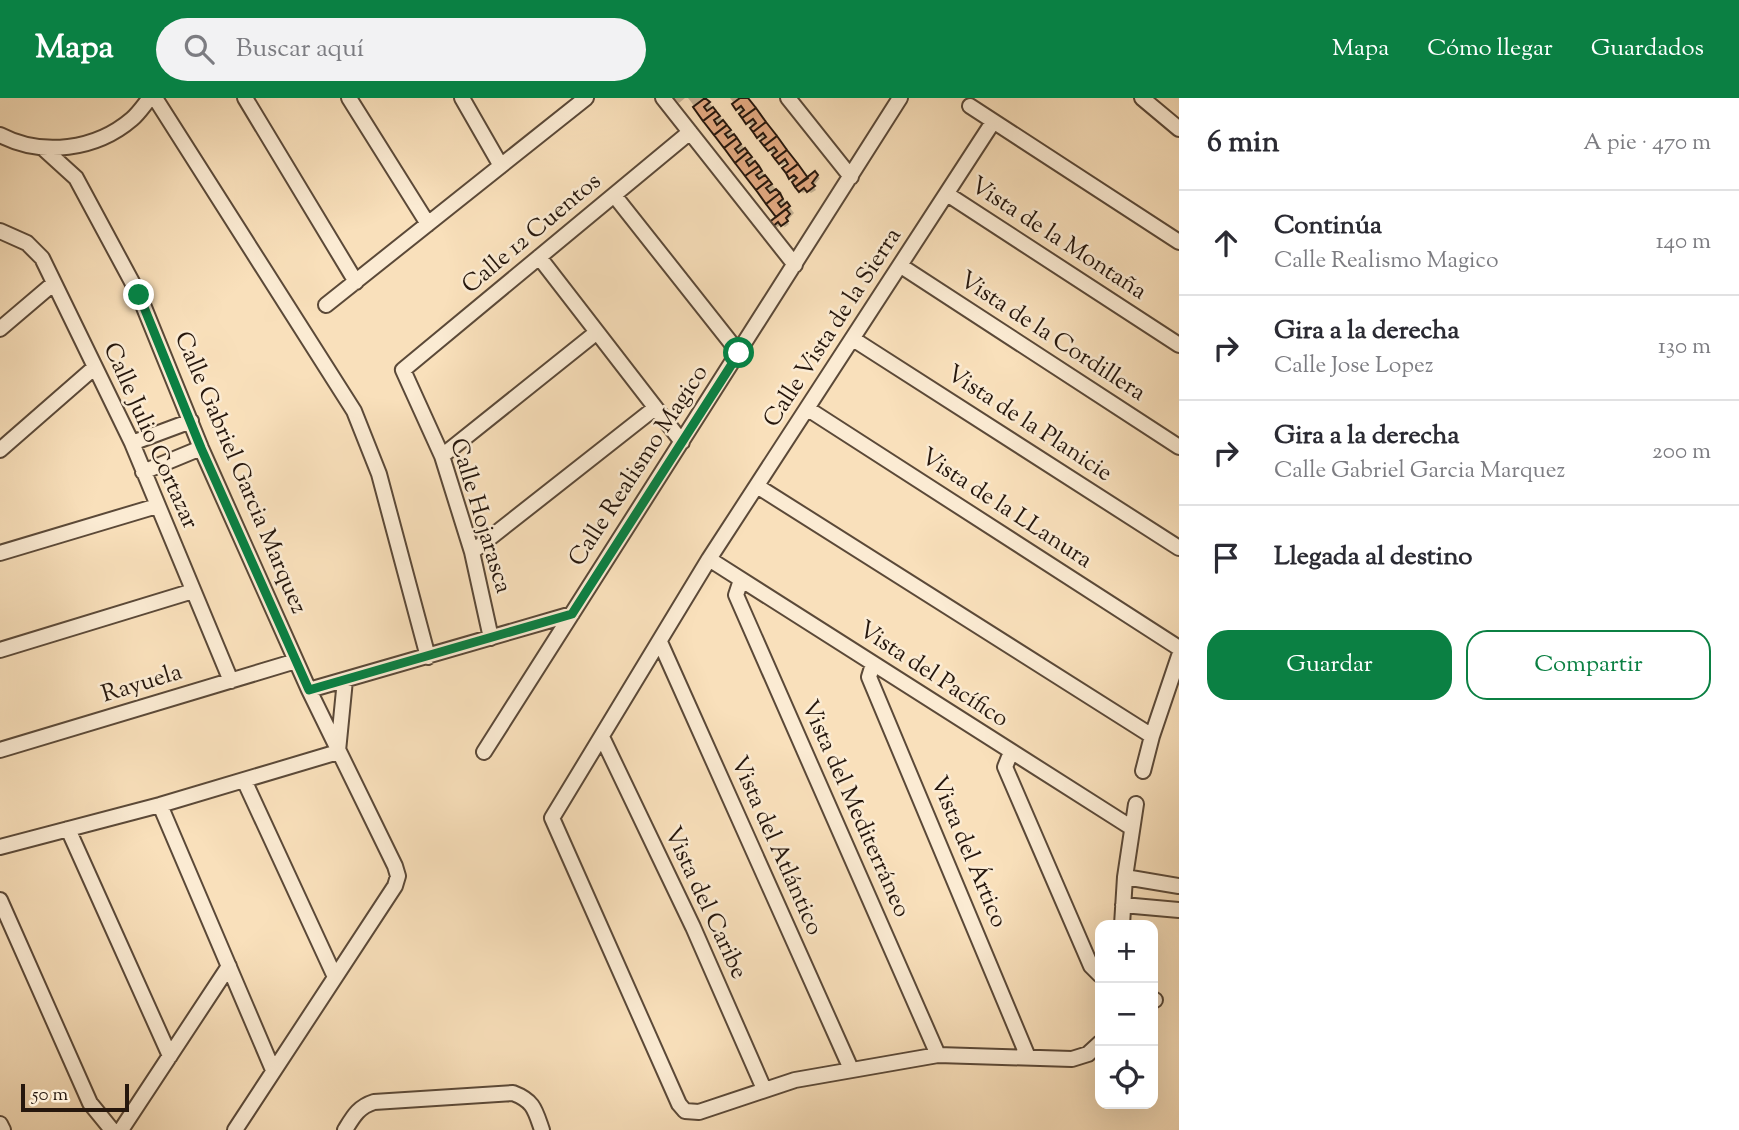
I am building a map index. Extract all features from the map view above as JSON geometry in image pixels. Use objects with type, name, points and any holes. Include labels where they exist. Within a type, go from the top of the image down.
[{"type":"street","points":[[1,136],[43,149],[75,147],[106,137],[132,119],[150,98]]},
{"type":"street","points":[[155,98],[354,411],[379,474],[428,657]]},
{"type":"street","points":[[245,98],[356,282]]},
{"type":"street","points":[[349,98],[428,224]]},
{"type":"street","points":[[462,98],[501,166]]},
{"type":"street","points":[[326,305],[586,98]]},
{"type":"street","points":[[663,98],[795,265]]},
{"type":"street","points":[[788,98],[851,177]]},
{"type":"street","name":"Calle Realismo Magico","points":[[484,752],[900,98]]},
{"type":"street","points":[[1142,98],[1179,128]]},
{"type":"street","points":[[970,106],[1179,242]]},
{"type":"street","name":"Calle Vista de la Sierra","points":[[764,1089],[699,1112],[685,1111],[679,1104],[552,818],[709,559],[993,122]]},
{"type":"street","name":"Calle 12 Cuentos","points":[[403,370],[690,132]]},
{"type":"street","name":"Calle Gabriel Garcia Marquez","points":[[43,149],[76,178],[139,295],[201,448],[309,690],[395,866],[398,876],[395,886],[335,977]]},
{"type":"street","name":"Vista de la Montaña","points":[[947,194],[1179,345]]},
{"type":"street","points":[[614,195],[739,353]]},
{"type":"street","name":"Calle Julio Cortazar","points":[[0,231],[27,243],[42,258],[132,443],[231,681]]},
{"type":"street","points":[[539,257],[682,442]]},
{"type":"street","name":"Vista de la Cordillera","points":[[901,266],[1179,447]]},
{"type":"street","points":[[0,329],[54,284]]},
{"type":"street","points":[[442,456],[597,332]]},
{"type":"street","name":"Vista de la Planicie","points":[[853,339],[1179,548]]},
{"type":"street","points":[[0,450],[95,367]]},
{"type":"street","name":"Calle Hojarasca","points":[[403,370],[442,456],[472,552],[491,638]]},
{"type":"street","points":[[472,552],[655,408]]},
{"type":"street","name":"Vista de la LLanura","points":[[808,409],[1179,648]]},
{"type":"street","points":[[132,443],[191,421]]},
{"type":"street","points":[[143,472],[201,448]]},
{"type":"street","points":[[757,486],[1152,736]]},
{"type":"street","points":[[0,552],[157,506]]},
{"type":"street","name":"Vista del Pacífico","points":[[709,559],[1132,828]]},
{"type":"street","name":"Vista del Mediterráneo","points":[[741,580],[736,595],[938,1055]]},
{"type":"street","points":[[0,650],[193,592]]},
{"type":"street","points":[[309,690],[572,614]]},
{"type":"street","name":"Vista del Atlántico","points":[[660,642],[851,1069]]},
{"type":"street","points":[[1143,771],[1179,656]]},
{"type":"street","name":"Rayuela","points":[[0,750],[296,661]]},
{"type":"street","name":"Vista del Ártico","points":[[873,664],[869,677],[1028,1057]]},
{"type":"street","points":[[0,846],[160,805],[338,752],[345,680]]},
{"type":"street","name":"Vista del Caribe","points":[[602,737],[693,928],[764,1089]]},
{"type":"street","points":[[1011,752],[1005,767],[1091,967],[1095,971]]},
{"type":"street","points":[[235,1130],[335,977],[244,780]]},
{"type":"street","points":[[1122,920],[1125,877],[1136,804]]},
{"type":"street","points":[[160,805],[274,1070]]},
{"type":"street","points":[[68,829],[170,1056]]},
{"type":"street","points":[[1125,877],[1179,886]]},
{"type":"street","points":[[0,900],[90,1103],[112,1130]]},
{"type":"street","points":[[1123,905],[1179,910]]},
{"type":"street","points":[[121,1130],[229,966]]},
{"type":"street","points":[[764,1089],[851,1069],[938,1055],[1072,1059],[1088,1054],[1097,1046]]},
{"type":"street","points":[[345,1130],[355,1113],[364,1105],[374,1102],[513,1093],[525,1098],[533,1107],[542,1130]]},
{"type":"street","points":[[0,1124],[3,1130]]},
{"type":"building","points":[[705,98],[710,102],[704,107],[707,111],[713,107],[716,111],[703,121],[693,107]]},
{"type":"building","points":[[740,98],[748,98],[756,108],[742,118],[739,114],[744,110],[741,106],[736,110],[732,104]]},
{"type":"building","points":[[756,108],[766,122],[753,132],[750,128],[756,123],[753,119],[746,124],[742,118]]},
{"type":"building","points":[[716,111],[720,116],[714,120],[717,125],[723,120],[727,125],[714,135],[703,121]]},
{"type":"building","points":[[766,122],[777,136],[764,146],[760,141],[766,137],[763,133],[757,138],[753,132]]},
{"type":"building","points":[[727,125],[731,130],[725,134],[728,138],[734,134],[737,138],[724,148],[714,135]]},
{"type":"building","points":[[777,136],[787,150],[775,159],[772,155],[777,151],[774,147],[768,151],[764,146]]},
{"type":"building","points":[[737,138],[741,144],[735,149],[738,153],[745,148],[748,152],[735,163],[724,148]]},
{"type":"building","points":[[787,150],[798,164],[786,173],[782,168],[788,164],[785,159],[779,164],[775,159]]},
{"type":"building","points":[[748,152],[752,157],[746,161],[749,166],[755,161],[759,166],[745,176],[735,163]]},
{"type":"building","points":[[798,164],[808,178],[795,187],[792,182],[797,178],[794,175],[789,179],[786,173]]},
{"type":"building","points":[[759,166],[762,171],[756,175],[759,179],[765,175],[769,180],[756,190],[745,176]]},
{"type":"building","points":[[815,171],[818,175],[812,183],[815,186],[807,192],[804,188],[799,192],[795,187]]},
{"type":"building","points":[[769,180],[772,184],[766,188],[770,193],[776,189],[780,193],[766,204],[756,190]]},
{"type":"building","points":[[780,193],[783,199],[778,203],[781,207],[787,202],[790,206],[776,217],[766,204]]},
{"type":"building","points":[[786,209],[790,214],[786,218],[788,221],[781,226],[778,222],[770,229],[767,224]]},
{"type":"route","points":[[139,295],[201,448],[309,690],[572,614],[739,353]]}]
